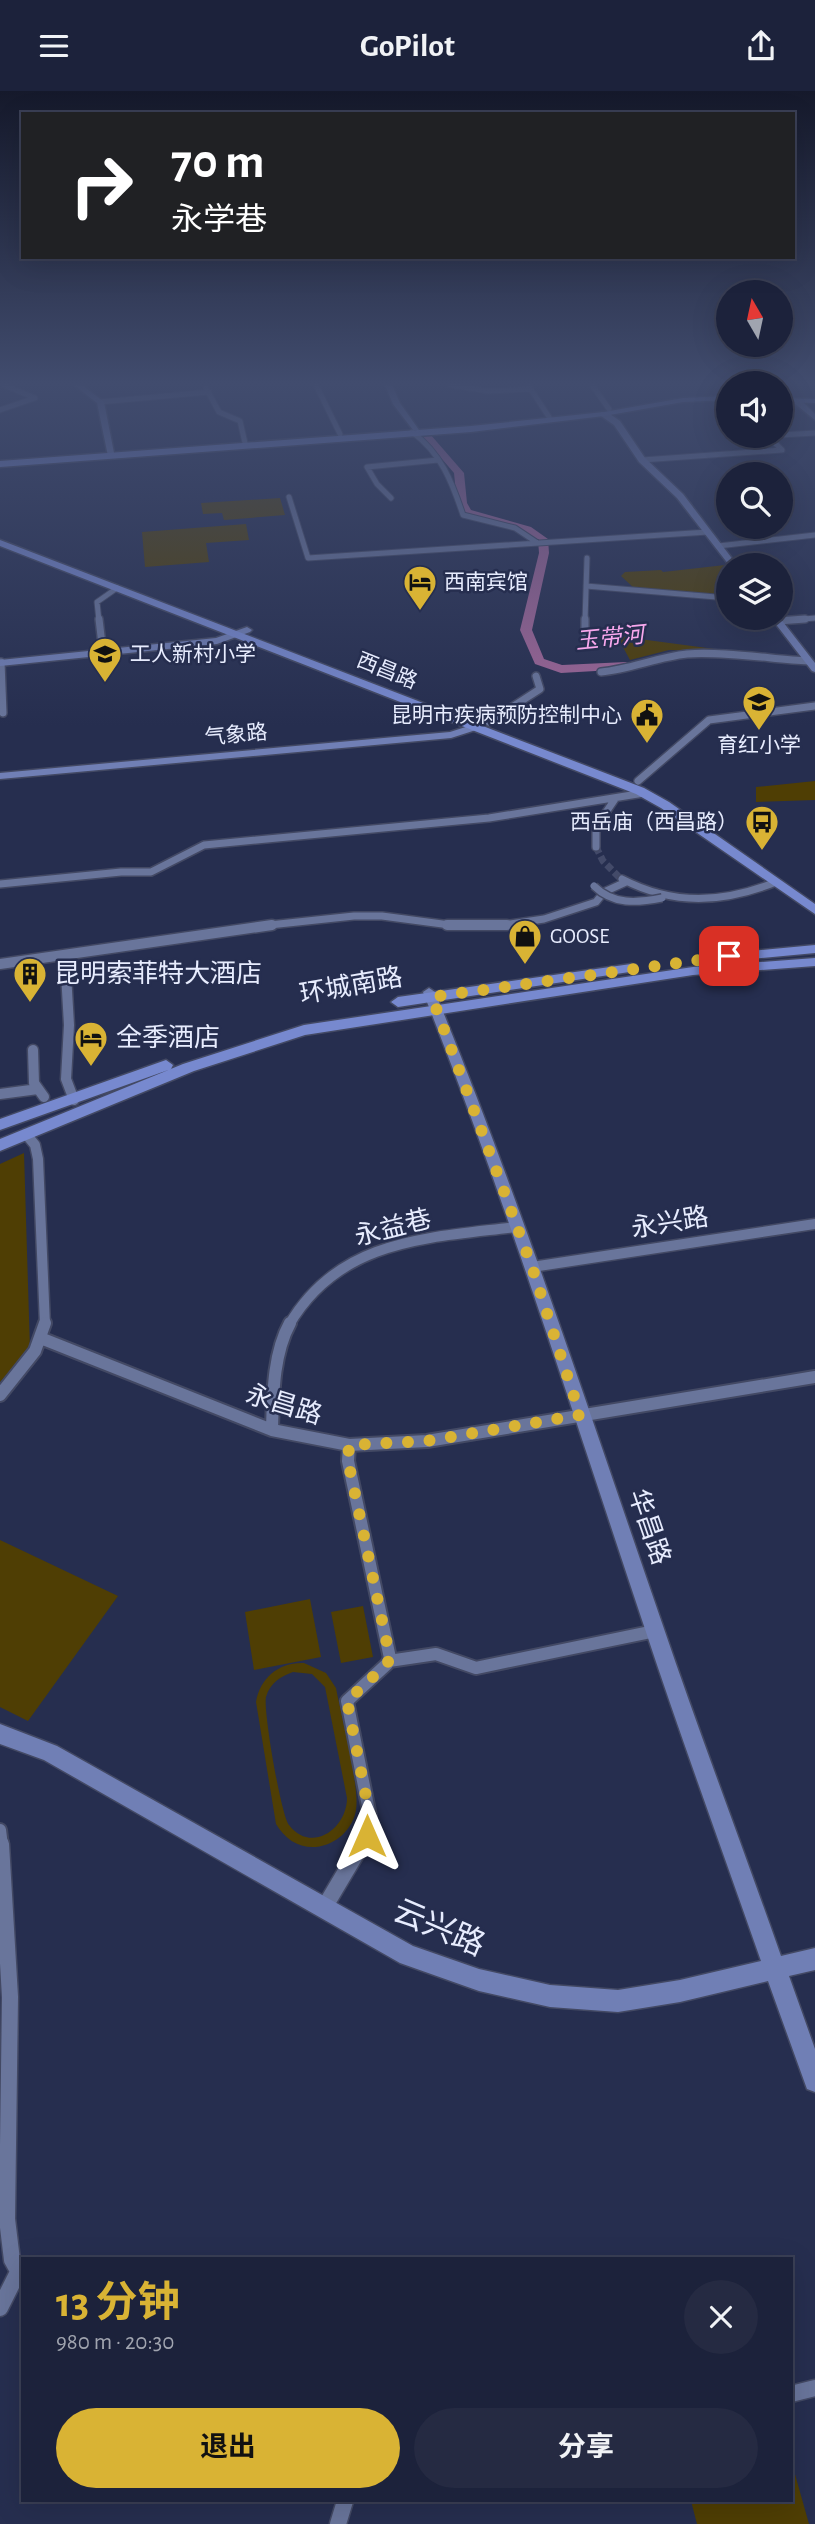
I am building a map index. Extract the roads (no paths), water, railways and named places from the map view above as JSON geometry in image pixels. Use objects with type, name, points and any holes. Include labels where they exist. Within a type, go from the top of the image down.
[{"type":"main road","name":"西昌路","points":[[0,538],[644,793],[815,910]]},
{"type":"main road","name":"西昌路","points":[[0,543],[489,722],[638,781],[687,806],[815,896]]},
{"type":"main road","name":"环城南路","points":[[77,1106],[268,1039],[433,999],[729,956],[815,949]]},
{"type":"main road","name":"环城南路","points":[[433,999],[693,971],[815,962]]},
{"type":"main road","points":[[0,1125],[77,1106]]},
{"type":"main road","points":[[0,1145],[26,1135],[77,1106]]},
{"type":"street","points":[[290,499],[309,558],[708,532]]},
{"type":"street","points":[[457,499],[463,515],[515,528],[530,535],[536,542]]},
{"type":"street","points":[[682,499],[724,553]]},
{"type":"street","points":[[718,546],[815,535]]},
{"type":"street","points":[[585,633],[587,558]]},
{"type":"street","points":[[586,586],[716,597]]},
{"type":"street","points":[[103,653],[97,602],[117,588]]},
{"type":"street","points":[[793,619],[815,618]]},
{"type":"street","points":[[785,630],[808,661]]},
{"type":"street","points":[[2,713],[1,662],[217,641],[242,632]]},
{"type":"street","points":[[601,672],[628,669],[676,655],[808,661]]},
{"type":"street","points":[[489,722],[540,689],[536,676]]},
{"type":"street","points":[[638,781],[709,720],[815,706]]},
{"type":"street","name":"气象路","points":[[0,776],[452,734],[475,727]]},
{"type":"street","points":[[0,884],[121,872],[151,872],[204,845],[489,818],[644,793]]},
{"type":"street","points":[[596,847],[596,827],[615,799]]},
{"type":"street","points":[[0,964],[283,923],[354,916],[382,916],[450,925],[497,926],[544,919],[596,902],[604,892],[623,880],[662,898]]},
{"type":"street","points":[[594,886],[599,893],[616,900],[639,901],[662,898],[725,899],[747,894],[776,882]]},
{"type":"street","points":[[65,955],[69,1025],[66,1079],[77,1106]]},
{"type":"street","name":"华昌路","points":[[433,999],[532,1267],[580,1415],[815,2081]]},
{"type":"street","points":[[0,1094],[41,1093],[34,1083],[33,1050]]},
{"type":"street","points":[[0,1395],[36,1352],[43,1339],[46,1319],[38,1159],[35,1145],[26,1135]]},
{"type":"street","name":"永兴路","points":[[532,1267],[815,1224]]},
{"type":"street","name":"永益巷","points":[[272,1430],[274,1388],[283,1336],[301,1304],[324,1280],[347,1263],[373,1252],[516,1227]]},
{"type":"street","name":"永昌路","points":[[43,1339],[272,1430],[349,1445],[427,1441],[815,1377]]},
{"type":"street","points":[[349,1445],[348,1461],[389,1661]]},
{"type":"street","points":[[324,1907],[367,1836],[370,1817],[347,1701],[389,1661],[436,1654],[476,1668],[656,1631]]},
{"type":"street","name":"云兴路","points":[[0,1734],[50,1753],[408,1955],[479,1980],[550,1996],[618,2001],[680,1991],[815,1959]]},
{"type":"street","points":[[0,1830],[7,1923],[10,2094],[8,2228],[13,2267],[0,2308]]},
{"type":"street","points":[[793,2394],[815,2388]]},
{"type":"street","points":[[338,2524],[345,2502]]},
{"type":"waterway","name":"玉带河","points":[[462,499],[467,512],[527,529],[543,539],[544,553],[526,630],[539,661],[561,669],[626,666]]},
{"type":"tunnel","points":[[596,847],[603,861],[620,878]]},
{"type":"place","name":"西南宾馆","points":[[420,612]]},
{"type":"place","name":"工人新村小学","points":[[105,684]]},
{"type":"place","name":"育红小学","points":[[759,732]]},
{"type":"place","name":"昆明市疾病预防控制中心","points":[[647,745]]},
{"type":"place","name":"西岳庙（西昌路）","points":[[762,852]]},
{"type":"place","name":"GOOSE","points":[[525,966]]},
{"type":"place","name":"昆明索菲特大酒店","points":[[30,1004]]},
{"type":"place","name":"全季酒店","points":[[91,1068]]}]
